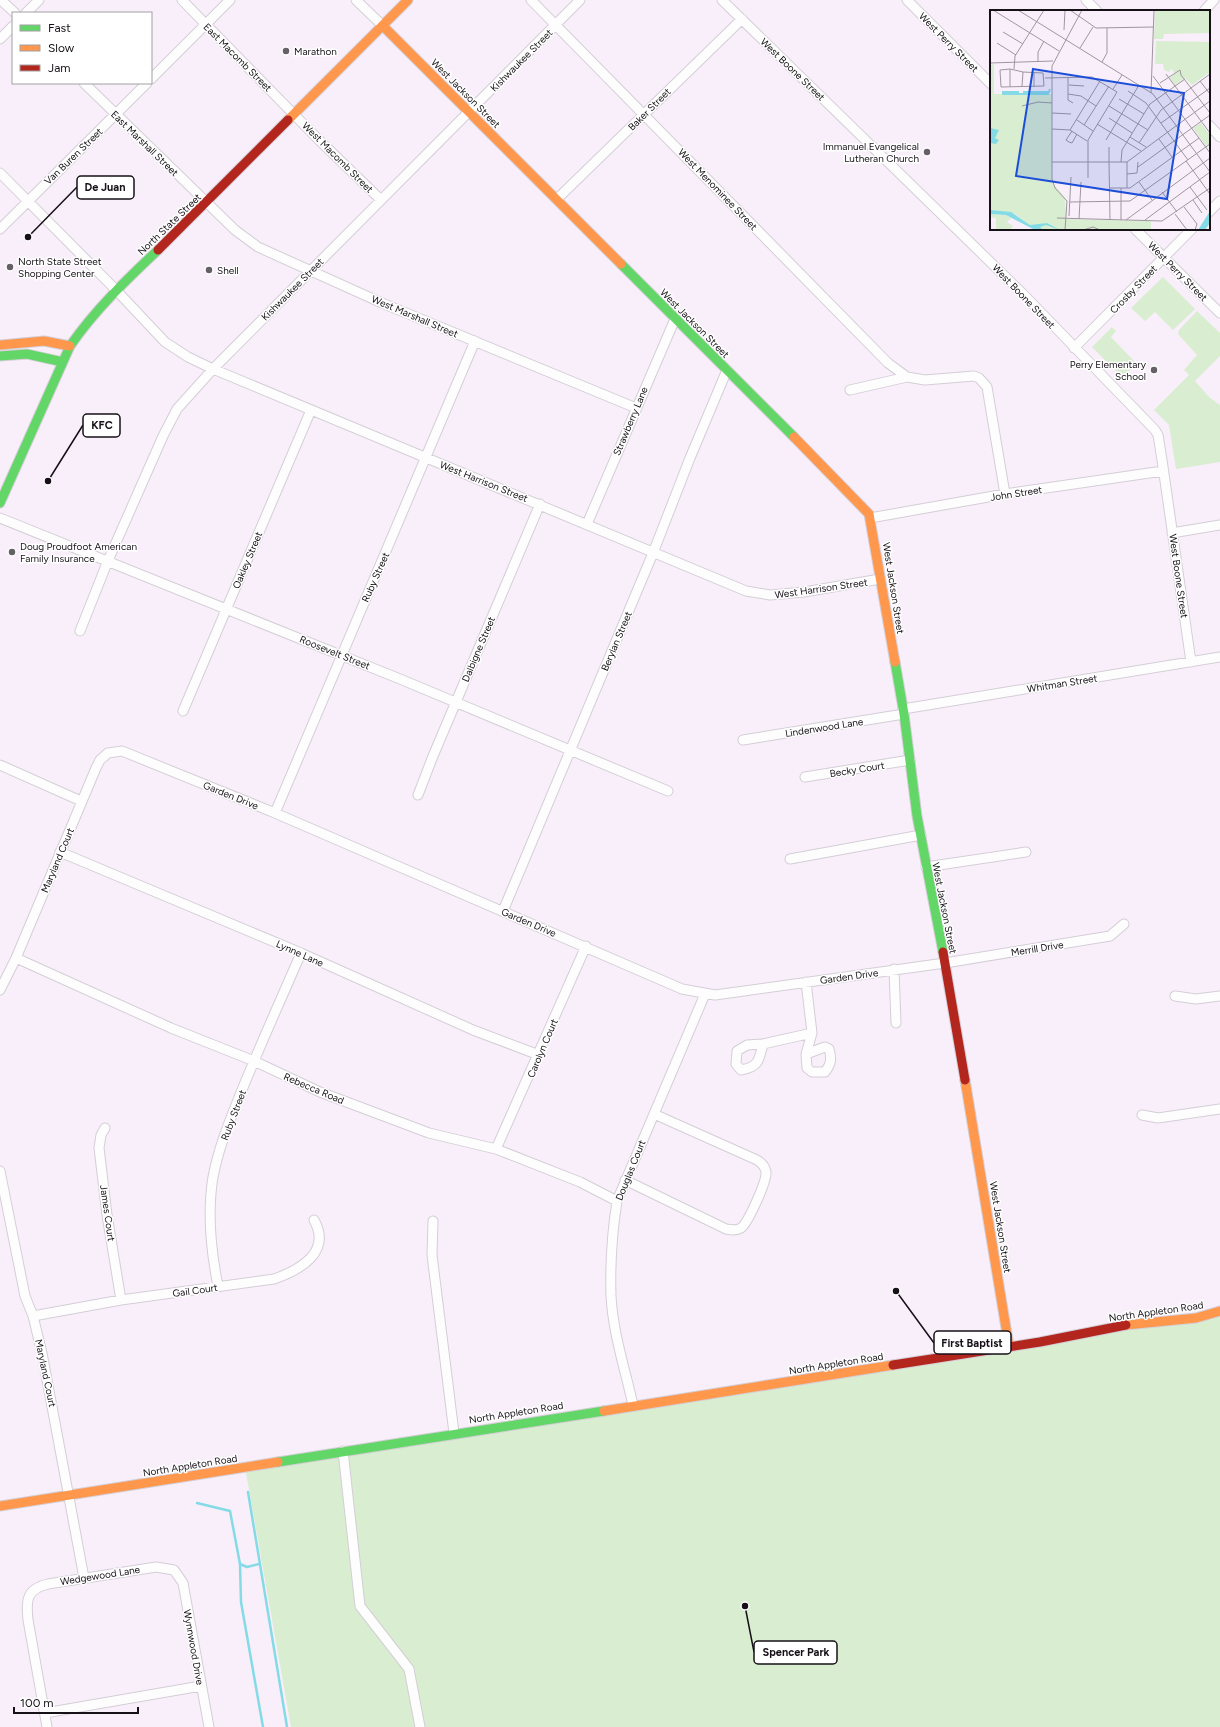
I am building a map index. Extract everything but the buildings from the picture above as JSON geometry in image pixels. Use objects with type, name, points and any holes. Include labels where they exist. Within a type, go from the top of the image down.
[{"type":"main road","name":"North State Street","points":[[0,502],[70,346],[86,324],[116,290],[207,202],[408,0]]},
{"type":"main road","name":"West Jackson Street","points":[[383,26],[470,111],[675,319],[864,507],[870,518],[904,712],[920,835],[945,963],[1009,1346]]},
{"type":"main road","points":[[0,345],[32,340],[46,340],[70,346]]},
{"type":"main road","points":[[0,356],[27,354],[63,362]]},
{"type":"main road","name":"North Appleton Road","points":[[0,1506],[1009,1346],[1126,1325],[1196,1318],[1220,1311]]},
{"type":"street","points":[[1,0],[14,12]]},
{"type":"street","points":[[27,12],[39,0]]},
{"type":"street","name":"East Macomb Street","points":[[182,0],[294,113]]},
{"type":"street","points":[[152,78],[230,0]]},
{"type":"street","points":[[356,0],[383,26]]},
{"type":"street","name":"West Menominee Street","points":[[531,0],[888,363],[907,377]]},
{"type":"street","name":"Kishwaukee Street","points":[[80,631],[107,563],[162,436],[177,409],[213,369],[580,0]]},
{"type":"street","name":"West Boone Street","points":[[722,0],[966,238],[1155,430],[1159,439],[1191,662]]},
{"type":"street","name":"West Perry Street","points":[[907,0],[990,83]]},
{"type":"street","points":[[1086,0],[1096,10]]},
{"type":"street","points":[[1205,10],[1214,0]]},
{"type":"street","name":"Baker Street","points":[[557,199],[742,19]]},
{"type":"street","points":[[0,39],[12,27]]},
{"type":"street","name":"East Marshall Street","points":[[85,84],[171,170],[207,202]]},
{"type":"street","name":"Van Buren Street","points":[[0,229],[146,84]]},
{"type":"street","name":"West Macomb Street","points":[[294,113],[319,140],[381,200]]},
{"type":"street","points":[[1210,126],[1220,136]]},
{"type":"street","name":"West Harrison Street","points":[[0,173],[116,290],[165,342],[174,350],[213,369],[540,504],[746,592],[770,595],[804,592],[880,579]]},
{"type":"street","points":[[1210,211],[1220,201]]},
{"type":"street","name":"West Marshall Street","points":[[207,202],[235,230],[258,247],[382,303],[636,408]]},
{"type":"street","name":"West Perry Street","points":[[1136,230],[1220,313]]},
{"type":"street","name":"Crosby Street","points":[[1074,348],[1191,230]]},
{"type":"street","name":"Strawberry Lane","points":[[587,524],[675,319]]},
{"type":"street","name":"Ruby Street","points":[[275,813],[475,341]]},
{"type":"street","name":"Berylan Street","points":[[503,911],[653,553],[690,458],[727,370]]},
{"type":"street","points":[[850,390],[907,377],[925,380],[974,376],[979,378],[986,387],[1004,494]]},
{"type":"street","name":"Oakley Street","points":[[183,711],[311,410]]},
{"type":"street","name":"John Street","points":[[870,518],[1004,494],[1163,471]]},
{"type":"street","name":"Dalbigne Street","points":[[418,795],[540,504]]},
{"type":"street","name":"Roosevelt Street","points":[[0,518],[107,563],[341,655],[668,790]]},
{"type":"street","points":[[1172,533],[1220,525]]},
{"type":"street","name":"Whitman Street","points":[[904,712],[1220,657]]},
{"type":"street","name":"Lindenwood Lane","points":[[743,740],[904,712]]},
{"type":"street","name":"Maryland Court","points":[[0,990],[16,958],[81,801],[100,760],[108,753],[113,751],[122,751],[130,754]]},
{"type":"street","name":"Garden Drive","points":[[130,754],[275,813],[586,946],[682,989],[705,994],[728,994],[945,963]]},
{"type":"street","name":"Becky Court","points":[[804,777],[910,760]]},
{"type":"street","points":[[0,765],[81,801]]},
{"type":"street","points":[[790,859],[920,835]]},
{"type":"street","name":"Lynne Lane","points":[[60,852],[301,953],[473,1030],[539,1055]]},
{"type":"street","points":[[926,867],[1026,852]]},
{"type":"street","name":"Merrill Drive","points":[[945,963],[1110,936],[1124,924]]},
{"type":"street","name":"Carolyn Court","points":[[496,1149],[539,1055],[586,946]]},
{"type":"street","name":"Ruby Street","points":[[218,1286],[211,1237],[210,1208],[213,1178],[220,1148],[254,1061],[301,953]]},
{"type":"street","name":"Rebecca Road","points":[[16,958],[171,1028],[254,1061],[320,1092],[429,1132],[496,1149],[580,1182],[617,1201]]},
{"type":"street","points":[[894,970],[896,1023]]},
{"type":"street","points":[[806,982],[812,1033],[806,1054]]},
{"type":"street","name":"Douglas Court","points":[[633,1405],[617,1334],[612,1297],[612,1236],[617,1201],[705,994]]},
{"type":"street","points":[[1176,996],[1196,999],[1220,996]]},
{"type":"street","points":[[764,1044],[812,1033]]},
{"type":"street","points":[[1142,1115],[1158,1118],[1220,1108]]},
{"type":"street","points":[[625,1180],[712,1223],[732,1231],[740,1229],[745,1224],[757,1199],[766,1176],[766,1170],[762,1164],[757,1160],[654,1114]]},
{"type":"street","name":"James Court","points":[[105,1128],[101,1135],[99,1148],[107,1215],[121,1300]]},
{"type":"street","name":"Maryland Court","points":[[0,1171],[25,1296],[33,1316],[52,1400],[84,1578]]},
{"type":"street","name":"Gail Court","points":[[33,1316],[121,1300],[274,1279],[300,1267],[318,1249],[320,1238],[318,1227],[314,1220]]},
{"type":"street","points":[[433,1221],[432,1255],[454,1433]]},
{"type":"street","points":[[343,1451],[360,1606],[409,1670],[420,1727]]},
{"type":"street","name":"Wedgewood Lane","points":[[45,1713],[28,1620],[27,1603],[30,1594],[41,1586],[84,1578],[156,1567],[174,1570]]},
{"type":"street","name":"Wynnwood Drive","points":[[174,1570],[183,1583],[209,1727]]},
{"type":"street","points":[[47,1727],[45,1713],[201,1686]]},
{"type":"green space","points":[[1163,277],[1195,309],[1173,330],[1155,312],[1145,321],[1131,308]]},
{"type":"green space","points":[[1197,311],[1220,333],[1220,356],[1195,381],[1209,397],[1220,405],[1220,462],[1176,469],[1169,425],[1154,410],[1189,375],[1184,370],[1197,355],[1178,334],[1179,330]]},
{"type":"green space","points":[[1112,327],[1116,331],[1111,337],[1134,361],[1133,367],[1122,377],[1092,347]]},
{"type":"green space","points":[[1220,1311],[1220,1727],[291,1727],[245,1467]]},
{"type":"waterway","points":[[248,1492],[287,1727]]},
{"type":"waterway","points":[[197,1503],[230,1511],[240,1564],[241,1602],[263,1727]]},
{"type":"waterway","points":[[240,1564],[247,1567],[259,1564]]},
{"type":"traffic: fast","points":[[0,503],[70,346],[100,308],[158,250]]},
{"type":"traffic: fast","points":[[621,264],[794,437]]},
{"type":"traffic: fast","points":[[0,356],[27,354],[63,362]]},
{"type":"traffic: fast","points":[[895,662],[904,714],[917,816],[943,952]]},
{"type":"traffic: fast","points":[[278,1462],[604,1411]]},
{"type":"traffic: slow","points":[[288,120],[408,0]]},
{"type":"traffic: slow","points":[[383,26],[621,264]]},
{"type":"traffic: slow","points":[[0,345],[44,341],[70,346]]},
{"type":"traffic: slow","points":[[794,437],[869,514],[895,662]]},
{"type":"traffic: slow","points":[[965,1080],[1009,1346]]},
{"type":"traffic: slow","points":[[1126,1325],[1196,1318],[1220,1311]]},
{"type":"traffic: slow","points":[[604,1411],[893,1365]]},
{"type":"traffic: slow","points":[[0,1506],[278,1462]]},
{"type":"traffic: jam","points":[[158,250],[288,120]]},
{"type":"traffic: jam","points":[[943,952],[965,1080]]},
{"type":"traffic: jam","points":[[893,1365],[1040,1342],[1126,1325]]},
{"type":"place","name":"Marathon","points":[[286,51]]},
{"type":"place","name":"Immanuel Evangelical Lutheran Church","points":[[927,152]]},
{"type":"place","name":"De Juan","points":[[28,237]]},
{"type":"place","name":"North State Street Shopping Center","points":[[10,267]]},
{"type":"place","name":"Shell","points":[[209,270]]},
{"type":"place","name":"Perry Elementary School","points":[[1154,370]]},
{"type":"place","name":"KFC","points":[[48,481]]},
{"type":"place","name":"Doug Proudfoot American Family Insurance","points":[[12,552]]},
{"type":"place","name":"First Baptist","points":[[896,1291]]},
{"type":"place","name":"Spencer Park","points":[[745,1606]]}]
